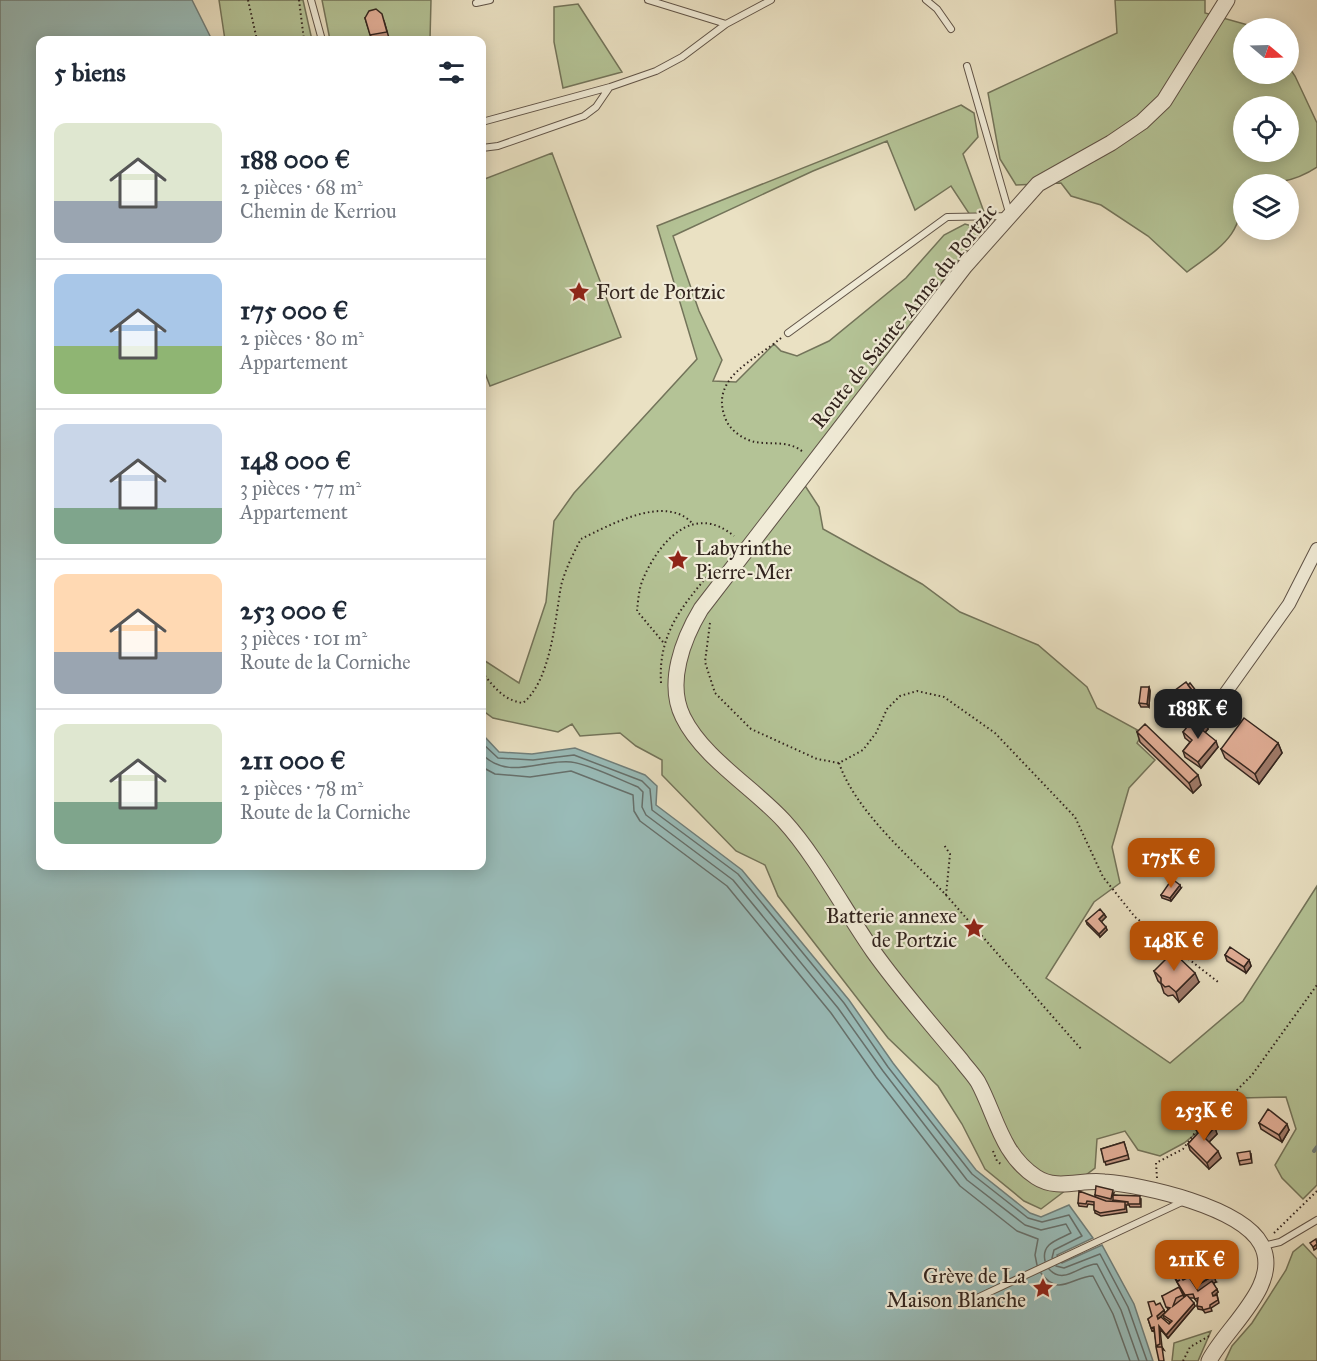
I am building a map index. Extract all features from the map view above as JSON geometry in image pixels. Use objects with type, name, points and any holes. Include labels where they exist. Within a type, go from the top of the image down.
[{"type":"street","name":"Route de Sainte-Anne du Portzic","points":[[1227,0],[1164,101],[1142,122],[1111,143],[1038,184],[965,266],[714,591],[685,636],[678,665],[678,690],[682,716],[700,741],[785,822],[875,953],[977,1081],[996,1128],[1023,1167],[1037,1178],[1053,1184],[1102,1181],[1188,1201],[1239,1221],[1252,1231],[1262,1246]]},
{"type":"street","points":[[1207,719],[1289,604],[1317,549]]},
{"type":"street","points":[[1209,1361],[1264,1281],[1266,1262],[1262,1246]]},
{"type":"lane","points":[[311,0],[320,36]]},
{"type":"lane","points":[[476,3],[489,0]]},
{"type":"lane","points":[[648,0],[726,24]]},
{"type":"lane","points":[[486,121],[610,87],[656,71],[682,57],[726,24],[771,0]]},
{"type":"lane","points":[[926,0],[937,9],[951,29]]},
{"type":"lane","points":[[788,333],[947,217],[1010,216],[968,66]]},
{"type":"lane","points":[[486,148],[498,147],[584,116],[596,107],[610,87]]},
{"type":"lane","points":[[980,1297],[1175,1203],[1188,1201]]},
{"type":"lane","points":[[1262,1246],[1281,1242],[1317,1220]]},
{"type":"path","points":[[248,0],[256,36]]},
{"type":"path","points":[[298,0],[303,36]]},
{"type":"path","points":[[788,333],[729,378],[722,392],[722,408],[727,424],[736,433],[753,442],[796,446],[804,454]]},
{"type":"path","points":[[486,677],[498,692],[512,701],[523,703],[531,697],[551,645],[562,584],[581,539],[621,520],[657,512],[679,514],[692,524]]},
{"type":"path","points":[[663,642],[637,611],[642,580],[664,540],[692,524],[709,523],[724,528],[734,536]]},
{"type":"path","points":[[711,614],[705,662],[715,693],[751,729],[817,759],[839,763],[863,750],[876,733],[887,709],[900,696],[916,691],[944,698],[994,733],[1075,817],[1103,877],[1135,917],[1218,982]]},
{"type":"path","points":[[839,763],[844,776],[865,808],[946,895],[1082,1050]]},
{"type":"path","points":[[944,845],[951,854],[946,895]]},
{"type":"path","points":[[1160,1193],[1163,1184],[1157,1182],[1156,1163],[1183,1149],[1194,1133],[1252,1075],[1317,985]]},
{"type":"path","points":[[1262,1246],[1317,1191]]},
{"type":"path","points":[[1183,1361],[1190,1347],[1208,1334],[1213,1335]]},
{"type":"green space","points":[[219,0],[303,0],[311,36],[224,36]]},
{"type":"green space","points":[[322,0],[431,0],[430,36],[329,36]]},
{"type":"green space","points":[[1115,0],[1205,0],[1205,13],[1233,21],[1233,84],[1299,84],[1317,123],[1317,167],[1299,176],[1299,174],[1233,174],[1233,231],[1212,254],[1187,272],[1148,236],[1101,205],[1071,196],[1061,183],[1016,185],[1000,159],[988,93],[1117,33]]},
{"type":"green space","points":[[578,4],[622,72],[563,88],[554,42],[554,7]]},
{"type":"green space","points":[[961,105],[974,113],[978,137],[963,154],[984,212],[970,215],[951,186],[915,210],[887,141],[813,171],[673,236],[699,311],[722,360],[713,381],[736,382],[774,344],[781,351],[797,356],[829,341],[906,278],[944,235],[965,224],[982,229],[798,475],[819,507],[823,529],[922,584],[960,612],[1038,645],[1087,687],[1097,708],[1143,733],[1137,743],[1155,760],[1129,788],[1112,847],[1120,883],[1094,902],[1046,978],[1170,1063],[1243,1001],[1317,886],[1317,1185],[1303,1199],[1282,1178],[1275,1165],[1296,1129],[1286,1097],[1240,1098],[1184,1143],[1160,1156],[1138,1150],[1125,1131],[1097,1139],[1095,1168],[1041,1209],[1024,1201],[985,1169],[962,1124],[938,1086],[888,1038],[778,896],[765,865],[736,851],[662,775],[662,760],[636,746],[620,733],[580,736],[572,724],[558,732],[493,718],[486,713],[486,662],[519,683],[546,602],[554,521],[574,493],[697,359],[657,226]]},
{"type":"green space","points":[[552,153],[621,337],[490,386],[486,376],[486,178]]},
{"type":"green space","points":[[1303,1244],[1317,1259],[1317,1361],[1225,1361],[1232,1346],[1252,1323],[1286,1270],[1293,1252]]},
{"type":"green space","points":[[1211,1331],[1198,1361],[1172,1361],[1174,1343]]},
{"type":"water","points":[[0,0],[192,0],[210,36],[36,36],[36,870],[486,870],[486,738],[499,752],[532,754],[575,748],[645,775],[657,786],[656,805],[742,870],[849,1000],[893,1063],[976,1170],[1030,1213],[1041,1217],[1069,1205],[1093,1238],[1057,1255],[1062,1263],[1102,1245],[1134,1304],[1153,1361],[0,1361]]},
{"type":"building","points":[[376,9],[382,14],[387,32],[370,35],[365,18],[369,11]]},
{"type":"building","points":[[1186,682],[1201,702],[1188,711],[1174,691]]},
{"type":"building","points":[[1190,683],[1204,701],[1202,704],[1188,685]]},
{"type":"building","points":[[1141,687],[1149,687],[1147,704],[1139,703]]},
{"type":"building","points":[[1196,716],[1206,723],[1201,729],[1216,741],[1198,762],[1183,751],[1192,740],[1183,732]]},
{"type":"building","points":[[1244,718],[1278,743],[1255,774],[1221,749]]},
{"type":"building","points":[[1145,724],[1198,775],[1189,783],[1137,732]]},
{"type":"building","points":[[1172,879],[1180,885],[1170,898],[1161,895]]},
{"type":"building","points":[[1100,909],[1104,914],[1099,919],[1106,927],[1099,934],[1086,921]]},
{"type":"building","points":[[1230,947],[1249,960],[1244,967],[1225,955]]},
{"type":"building","points":[[1173,952],[1195,973],[1176,992],[1169,986],[1165,987],[1161,983],[1161,978],[1154,971]]},
{"type":"building","points":[[1201,1107],[1208,1114],[1199,1122],[1193,1116]]},
{"type":"building","points":[[1268,1109],[1287,1124],[1279,1135],[1259,1123]]},
{"type":"building","points":[[1206,1118],[1215,1127],[1205,1138],[1218,1151],[1207,1163],[1188,1144],[1199,1132],[1196,1129]]},
{"type":"building","points":[[1124,1142],[1128,1155],[1104,1162],[1101,1149]]},
{"type":"building","points":[[1250,1151],[1251,1159],[1239,1161],[1237,1153]]},
{"type":"building","points":[[1096,1186],[1113,1190],[1111,1199],[1095,1195]]},
{"type":"building","points":[[1079,1191],[1106,1201],[1125,1202],[1125,1209],[1100,1213],[1094,1210],[1094,1202],[1078,1203]]},
{"type":"building","points":[[1113,1195],[1140,1196],[1140,1204],[1113,1200]]},
{"type":"building","points":[[1316,1239],[1317,1244],[1313,1247],[1310,1243]]},
{"type":"building","points":[[1202,1241],[1206,1247],[1184,1262],[1180,1256]]},
{"type":"building","points":[[1206,1264],[1214,1275],[1196,1286],[1189,1275]]},
{"type":"building","points":[[1176,1268],[1183,1280],[1189,1277],[1198,1291],[1212,1281],[1217,1289],[1212,1293],[1213,1296],[1217,1295],[1218,1300],[1210,1305],[1210,1308],[1203,1310],[1202,1307],[1197,1306],[1198,1298],[1195,1299],[1193,1294],[1185,1295],[1177,1282],[1180,1280],[1177,1281],[1172,1273]]},
{"type":"building","points":[[1179,1287],[1183,1295],[1176,1298],[1173,1306],[1187,1295],[1194,1303],[1166,1335],[1159,1326],[1160,1344],[1156,1346],[1154,1327],[1151,1328],[1148,1319],[1152,1316],[1148,1302],[1154,1301],[1156,1305],[1160,1303],[1164,1310],[1157,1316],[1158,1319],[1161,1317],[1169,1324],[1172,1321],[1163,1315],[1170,1308],[1166,1307],[1162,1296]]},
{"type":"building","points":[[1156,1347],[1162,1347],[1164,1361],[1159,1361]]},
{"type":"waterway","points":[[1314,1151],[1317,1147]]},
{"type":"place","name":"Fort de Portzic","points":[[579,292]]},
{"type":"place","name":"Labyrinthe Pierre-Mer","points":[[678,560]]},
{"type":"place","name":"Batterie annexe de Portzic","points":[[974,928]]},
{"type":"place","name":"Grève de La Maison Blanche","points":[[1043,1288]]}]
